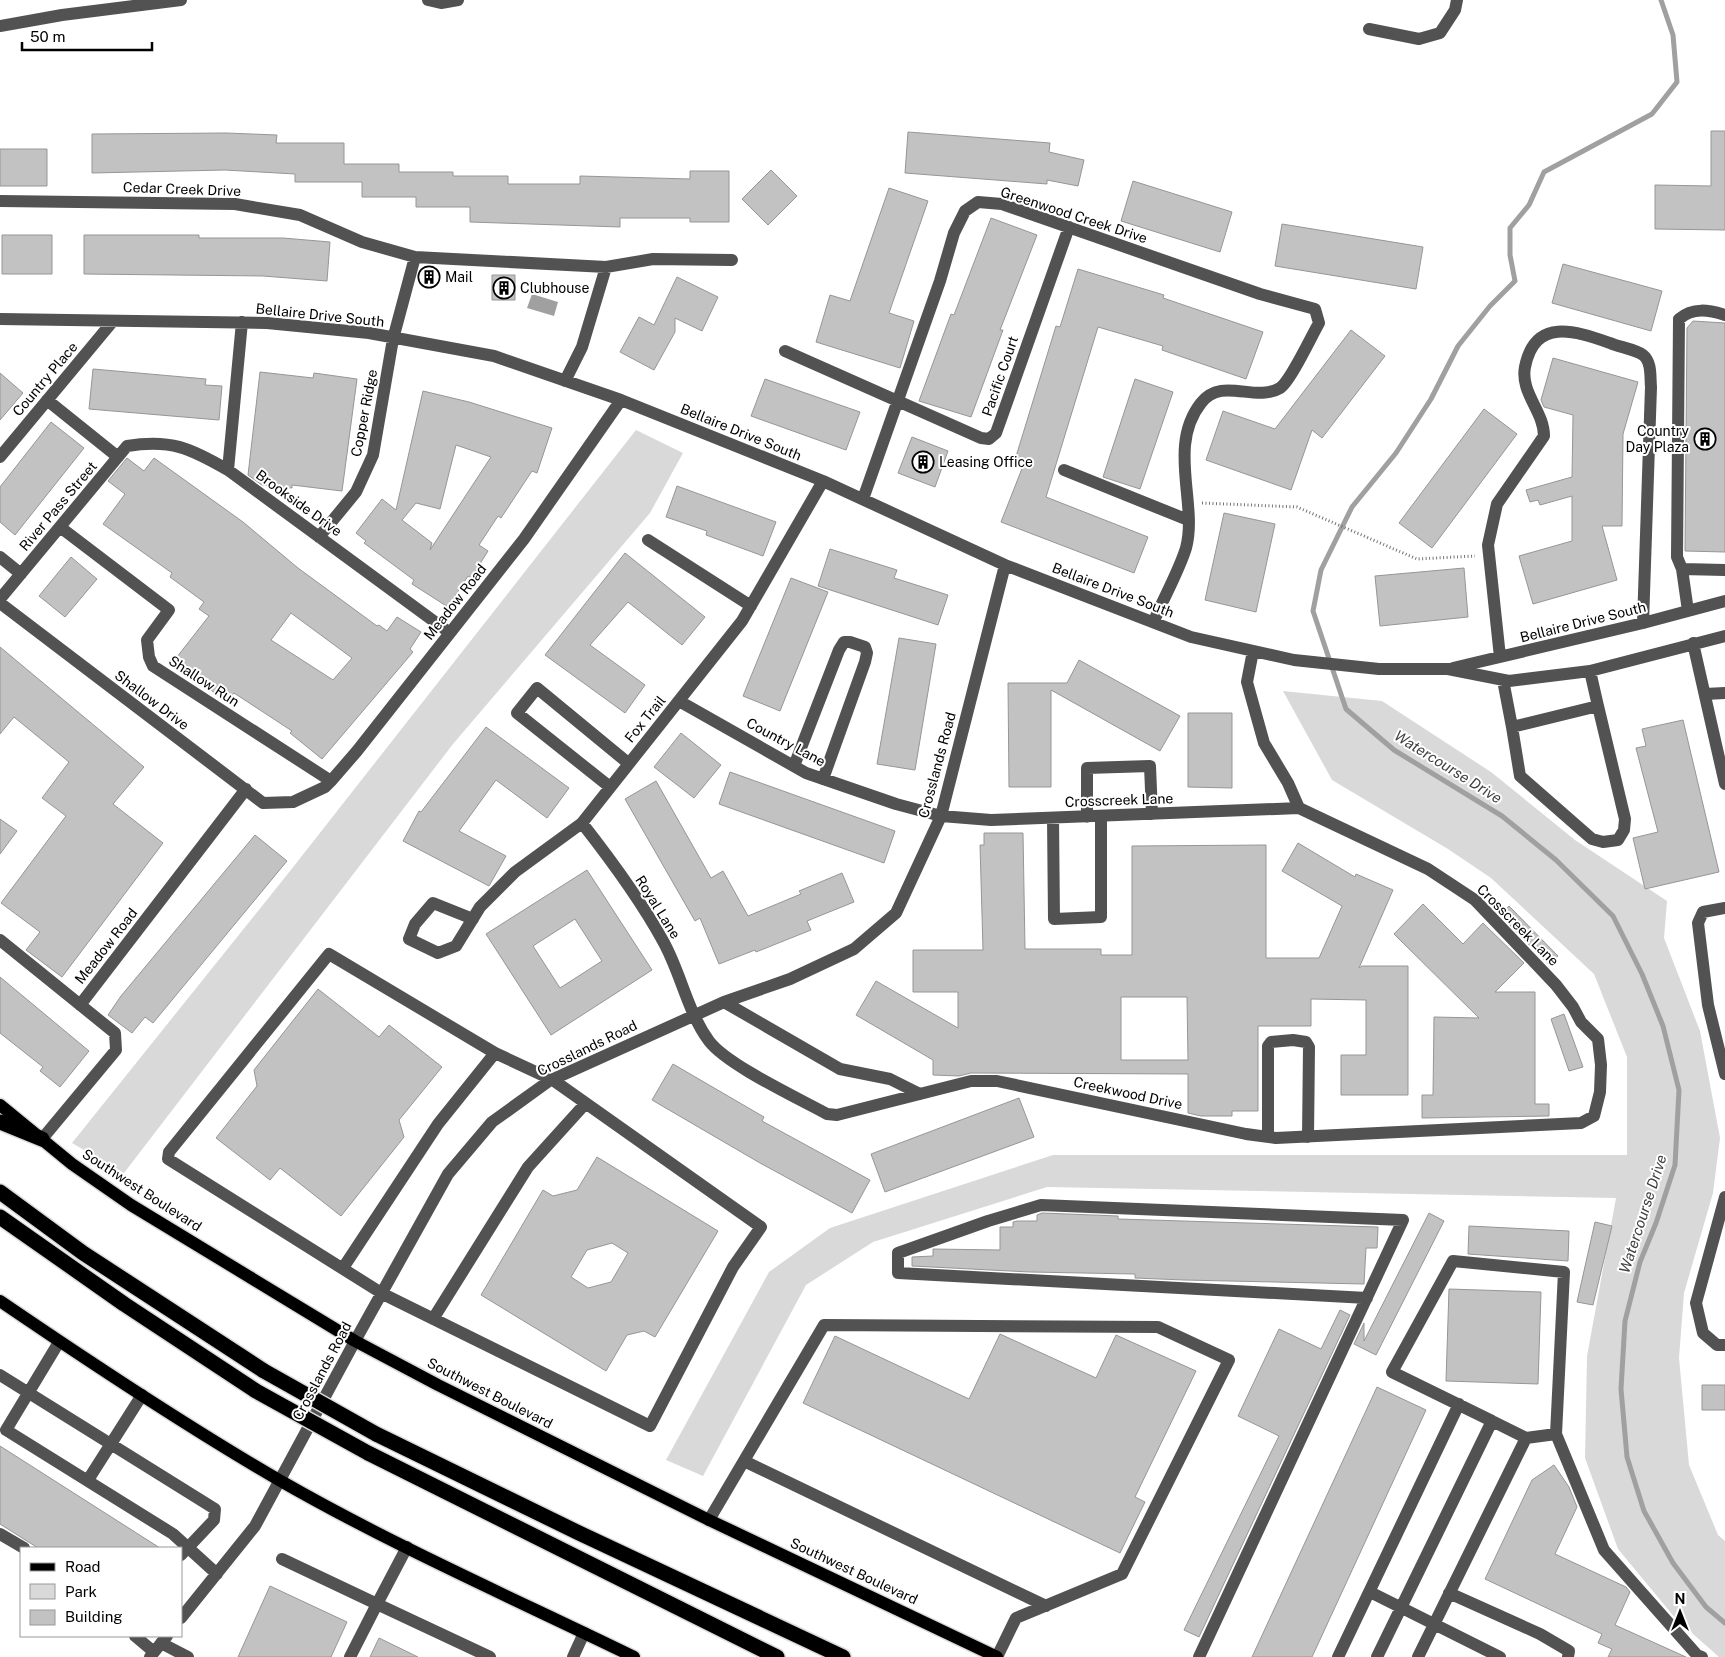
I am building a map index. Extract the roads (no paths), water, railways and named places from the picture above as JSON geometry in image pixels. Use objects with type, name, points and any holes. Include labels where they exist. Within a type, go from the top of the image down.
[{"type":"highway","points":[[0,1122],[42,1139]]},
{"type":"highway","points":[[0,1192],[83,1252],[264,1371],[376,1434],[579,1533],[843,1657]]},
{"type":"highway","points":[[0,1217],[124,1304],[256,1391],[368,1454],[777,1657]]},
{"type":"main road","name":"Southwest Boulevard","points":[[0,1105],[72,1164],[131,1205],[354,1341],[438,1386],[710,1520],[997,1657]]},
{"type":"main road","points":[[0,1301],[142,1396],[280,1481],[407,1547],[634,1657]]},
{"type":"street","points":[[0,26],[62,15],[181,0]]},
{"type":"street","points":[[428,0],[442,3],[458,0]]},
{"type":"street","points":[[1369,28],[1419,39],[1440,33],[1455,10],[1457,0]]},
{"type":"street","name":"Cedar Creek Drive","points":[[0,201],[235,204],[300,215],[362,242],[415,257],[606,267],[653,259],[732,260]]},
{"type":"street","name":"Greenwood Creek Drive","points":[[863,499],[954,233],[965,211],[978,202],[1002,204],[1260,294],[1304,304],[1315,309],[1319,316],[1319,323],[1290,376],[1280,388],[1263,394],[1227,390],[1209,395],[1201,404],[1186,441],[1184,474],[1188,520]]},
{"type":"street","name":"Pacific Court","points":[[898,400],[981,438],[989,439],[996,432],[1068,227]]},
{"type":"street","points":[[393,339],[415,257]]},
{"type":"street","points":[[565,380],[582,347],[606,267]]},
{"type":"street","points":[[1688,611],[1682,569],[1677,556],[1679,318],[1687,312],[1696,310],[1725,315]]},
{"type":"street","name":"Bellaire Drive South","points":[[0,319],[267,322],[369,333],[393,339],[494,356],[621,400],[823,481],[1005,565],[1154,621],[1191,637],[1294,660],[1379,669],[1448,669],[1503,680],[1549,677],[1590,670],[1725,636]]},
{"type":"street","name":"Country Place","points":[[0,457],[113,321]]},
{"type":"street","points":[[228,470],[242,322]]},
{"type":"street","points":[[1500,657],[1488,545],[1497,504],[1544,436],[1544,423],[1526,388],[1525,368],[1533,345],[1541,336],[1556,332],[1582,334],[1643,355],[1650,365],[1651,388],[1643,623]]},
{"type":"street","name":"Copper Ridge","points":[[319,537],[356,492],[374,455],[393,339]]},
{"type":"street","points":[[785,351],[898,400]]},
{"type":"street","points":[[47,400],[118,458]]},
{"type":"street","name":"Meadow Road","points":[[293,802],[325,786],[357,751],[524,539],[621,400]]},
{"type":"street","name":"Brookside Drive","points":[[118,458],[127,446],[154,442],[195,451],[228,470],[450,633]]},
{"type":"street","name":"River Pass Street","points":[[0,601],[118,458]]},
{"type":"street","points":[[1064,470],[1188,520],[1186,547],[1154,621]]},
{"type":"street","name":"Fox Trail","points":[[473,919],[433,902],[415,924],[409,939],[438,953],[456,946],[473,919],[480,907],[515,872],[582,823],[742,621],[823,481]]},
{"type":"street","name":"Shallow Run","points":[[60,527],[169,610],[148,640],[149,657],[153,666],[330,781]]},
{"type":"street","points":[[648,540],[750,606]]},
{"type":"street","name":"River Pass Street","points":[[0,557],[22,574]]},
{"type":"street","name":"Crosslands Road","points":[[182,1617],[254,1526],[354,1341],[383,1294],[448,1174],[472,1143],[506,1112],[553,1080],[694,1015],[724,1002],[790,980],[854,949],[896,913],[941,816],[1005,565]]},
{"type":"street","points":[[1682,569],[1725,570]]},
{"type":"street","name":"Shallow Drive","points":[[0,601],[263,803],[293,802]]},
{"type":"street","name":"Bellaire Drive South","points":[[1448,669],[1643,623],[1725,601]]},
{"type":"street","points":[[794,766],[839,650],[844,642],[865,647],[867,653],[865,662],[823,779]]},
{"type":"street","points":[[1694,643],[1725,784]]},
{"type":"street","points":[[1253,651],[1247,682],[1264,743],[1288,783],[1299,808]]},
{"type":"street","points":[[1503,680],[1520,776],[1592,839],[1603,842],[1618,840],[1624,830],[1625,819],[1590,670]]},
{"type":"street","points":[[610,787],[517,713],[537,688],[628,763]]},
{"type":"street","points":[[1705,694],[1725,693]]},
{"type":"street","name":"Country Lane","points":[[679,701],[794,766],[823,779],[896,804],[941,816]]},
{"type":"street","points":[[1512,727],[1598,706]]},
{"type":"street","points":[[1087,817],[1087,768],[1150,766],[1152,814]]},
{"type":"street","name":"Meadow Road","points":[[42,1139],[116,1050],[115,1033],[80,1005],[246,789]]},
{"type":"street","name":"Crosscreek Lane","points":[[941,816],[991,820],[1299,808],[1428,869],[1475,900],[1556,985],[1573,1007],[1581,1022],[1598,1040],[1602,1065],[1600,1092],[1594,1116]]},
{"type":"street","points":[[1053,818],[1054,919],[1101,918],[1101,816]]},
{"type":"street","name":"Royal Lane","points":[[582,823],[611,860],[664,942],[694,1015]]},
{"type":"street","points":[[1725,908],[1703,912],[1698,923],[1708,1005],[1725,1074]]},
{"type":"street","points":[[0,940],[80,1005]]},
{"type":"street","points":[[329,954],[495,1053],[553,1080],[761,1227],[733,1267],[650,1426],[383,1294],[168,1160],[169,1152],[329,954]]},
{"type":"street","points":[[724,1002],[840,1069],[890,1079],[920,1094]]},
{"type":"street","name":"Creekwood Drive","points":[[694,1015],[709,1041],[720,1052],[827,1114],[837,1115],[971,1080],[997,1080],[1268,1137],[1308,1137],[1581,1123],[1594,1116]]},
{"type":"street","points":[[1268,1137],[1268,1046],[1271,1042],[1293,1040],[1306,1042],[1309,1047],[1308,1137]]},
{"type":"street","points":[[343,1268],[438,1124],[495,1053]]},
{"type":"street","points":[[433,1319],[528,1167],[585,1104]]},
{"type":"street","points":[[1725,1197],[1696,1303],[1703,1333],[1717,1345],[1725,1345]]},
{"type":"street","points":[[1198,1657],[1367,1298],[1403,1220],[1041,1205],[898,1252],[898,1273],[1367,1298]]},
{"type":"street","points":[[1556,1434],[1526,1438],[1392,1372],[1453,1261],[1564,1272],[1556,1434],[1604,1550],[1697,1655],[1702,1657]]},
{"type":"street","points":[[710,1520],[824,1325],[1158,1328],[1229,1360],[1122,1574],[1016,1618],[997,1657]]},
{"type":"street","points":[[59,1342],[6,1430],[173,1534],[181,1547]]},
{"type":"street","points":[[0,1374],[215,1509],[214,1520],[184,1551],[217,1574]]},
{"type":"street","points":[[88,1480],[142,1396]]},
{"type":"street","points":[[1338,1657],[1459,1404]]},
{"type":"street","points":[[1377,1657],[1492,1421]]},
{"type":"street","points":[[1418,1657],[1526,1438]]},
{"type":"street","points":[[744,1461],[1046,1606]]},
{"type":"street","points":[[0,1534],[22,1547]]},
{"type":"street","points":[[350,1657],[407,1547]]},
{"type":"street","points":[[282,1559],[490,1657]]},
{"type":"street","points":[[1370,1592],[1433,1624],[1482,1653],[1500,1657]]},
{"type":"street","points":[[1449,1593],[1540,1634],[1569,1651],[1568,1657]]},
{"type":"street","points":[[573,1657],[584,1633]]},
{"type":"street","points":[[137,1637],[158,1647],[188,1657]]},
{"type":"waterway","name":"Watercourse Drive","points":[[1661,0],[1673,35],[1677,82],[1652,114],[1544,172],[1529,205],[1510,228],[1510,255],[1515,281],[1490,306],[1458,346],[1431,399],[1396,453],[1352,507],[1321,570],[1313,611],[1346,709],[1394,750],[1502,816],[1556,860],[1613,916],[1642,974],[1663,1026],[1679,1090],[1675,1165],[1656,1223],[1640,1262],[1625,1321],[1621,1389],[1627,1457],[1644,1511],[1673,1563],[1706,1607],[1725,1623]]},
{"type":"place","name":"Mail","points":[[429,277]]},
{"type":"place","name":"Clubhouse","points":[[504,288]]},
{"type":"place","name":"Country Day Plaza","points":[[1705,439]]},
{"type":"place","name":"Leasing Office","points":[[923,462]]}]
